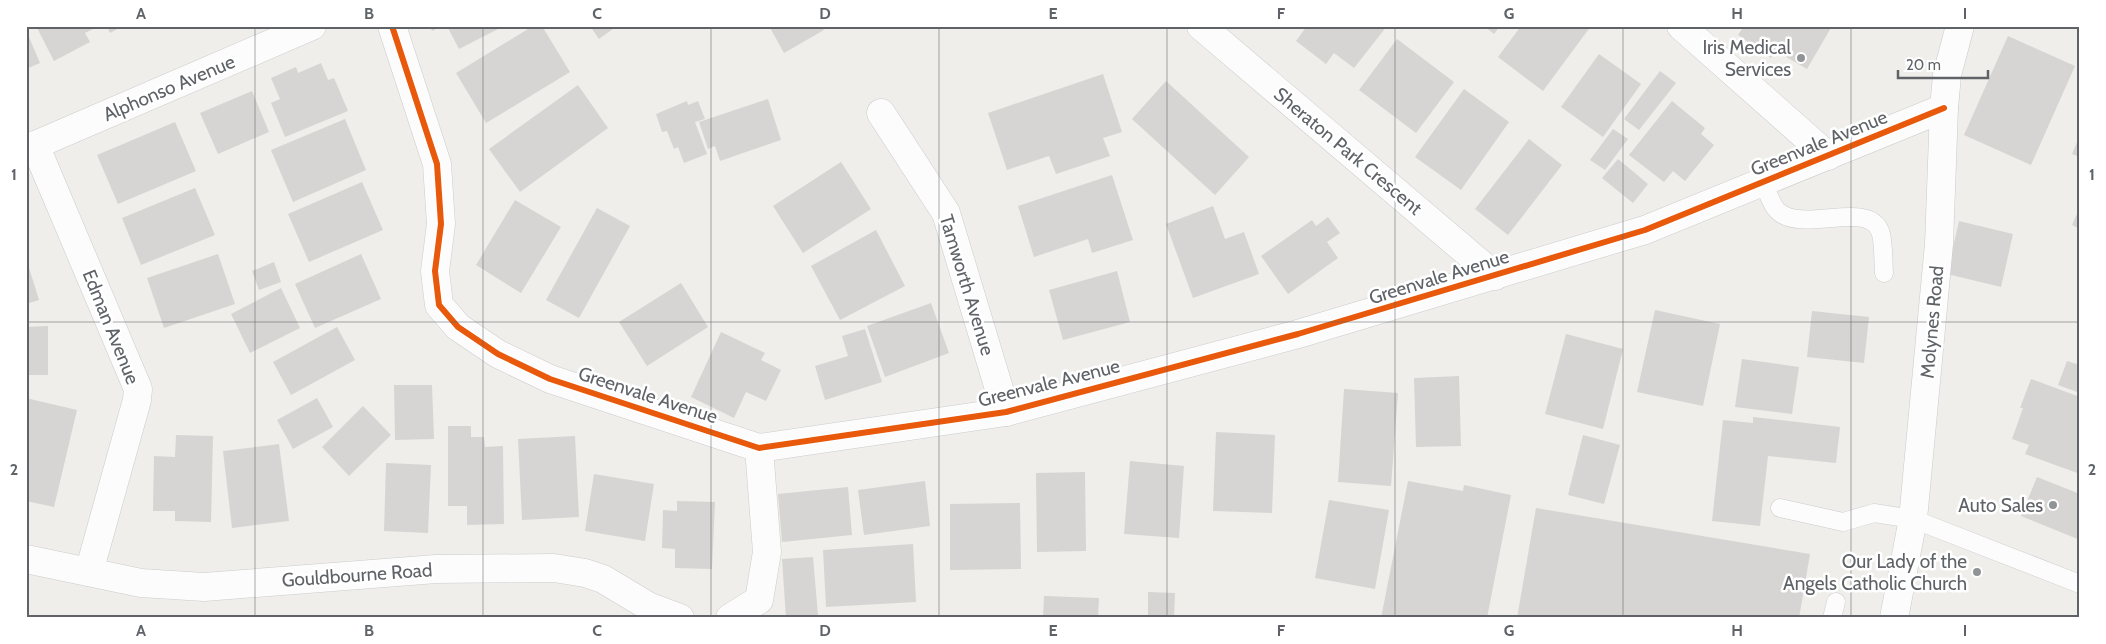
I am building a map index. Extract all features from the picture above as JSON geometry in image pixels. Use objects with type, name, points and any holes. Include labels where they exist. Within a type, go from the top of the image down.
[{"type":"street","name":"Alphonso Avenue","points":[[31,147],[312,26]]},
{"type":"street","name":"Greenvale Avenue","points":[[392,26],[437,164],[441,224],[434,271],[440,305],[458,327],[498,354],[550,379],[759,448],[1006,412],[1298,334],[1645,230],[1944,108]]},
{"type":"street","name":"Sheraton Park Crescent","points":[[1200,26],[1495,276]]},
{"type":"street","points":[[1681,26],[1828,156]]},
{"type":"street","name":"Molynes Road","points":[[1894,618],[1913,519],[1939,244],[1944,108],[1954,31]]},
{"type":"street","name":"Tamworth Avenue","points":[[881,113],[946,213],[1006,412]]},
{"type":"street","name":"Edman Avenue","points":[[31,147],[138,389],[137,400],[89,572]]},
{"type":"street","points":[[730,618],[759,600],[767,552],[759,448]]},
{"type":"street","name":"Gouldbourne Road","points":[[26,559],[141,583],[204,587],[436,569],[554,568],[585,573],[603,579],[648,606],[680,618]]},
{"type":"lane","points":[[1763,182],[1778,212],[1789,217],[1806,220],[1856,217],[1870,219],[1880,230],[1884,273]]},
{"type":"lane","points":[[1780,508],[1844,522],[1874,513],[1913,519],[2080,584]]},
{"type":"building","points":[[36,26],[99,26],[85,33],[90,42],[54,61]]},
{"type":"building","points":[[107,26],[123,26],[110,33]]},
{"type":"building","points":[[430,26],[442,26],[432,31]]},
{"type":"building","points":[[447,26],[504,26],[459,49]]},
{"type":"building","points":[[533,26],[542,26],[570,72],[486,123],[456,73]]},
{"type":"building","points":[[590,26],[617,26],[599,39]]},
{"type":"building","points":[[769,26],[821,26],[824,30],[784,53]]},
{"type":"building","points":[[1307,26],[1387,26],[1354,68],[1334,53],[1326,64],[1296,41]]},
{"type":"building","points":[[1484,26],[1500,26],[1494,34]]},
{"type":"building","points":[[1521,26],[1591,26],[1543,91],[1498,57]]},
{"type":"building","name":"Iris Medical Services","points":[[1744,26],[1832,26],[1807,69],[1776,51],[1771,58],[1738,35]]},
{"type":"building","points":[[26,30],[40,63],[26,69]]},
{"type":"building","points":[[2008,36],[2075,66],[2031,165],[1964,135]]},
{"type":"building","points":[[1397,39],[1454,82],[1416,133],[1359,90]]},
{"type":"building","points":[[1599,54],[1641,84],[1603,137],[1561,107]]},
{"type":"building","points":[[321,63],[328,80],[334,78],[348,111],[285,137],[271,103],[280,99],[271,78],[296,67],[298,73]]},
{"type":"building","points":[[1660,71],[1676,83],[1639,130],[1624,119]]},
{"type":"building","points":[[1103,74],[1122,132],[1103,138],[1110,156],[1056,174],[1049,156],[1007,170],[988,113]]},
{"type":"building","points":[[1166,81],[1249,157],[1215,195],[1132,119]]},
{"type":"building","points":[[578,85],[608,128],[520,192],[489,149]]},
{"type":"building","points":[[1464,89],[1509,122],[1461,190],[1415,157]]},
{"type":"building","points":[[252,91],[269,132],[218,154],[200,113]]},
{"type":"building","points":[[768,99],[781,140],[720,161],[715,146],[708,149],[699,122]]},
{"type":"building","points":[[687,101],[688,105],[698,101],[705,119],[695,122],[707,154],[684,163],[678,147],[674,149],[667,131],[662,132],[656,114]]},
{"type":"building","points":[[1672,101],[1705,128],[1701,134],[1714,145],[1685,181],[1673,171],[1664,182],[1629,155]]},
{"type":"building","points":[[345,119],[366,170],[293,202],[271,150]]},
{"type":"building","points":[[175,122],[196,171],[118,204],[97,155]]},
{"type":"building","points":[[1613,129],[1628,139],[1605,170],[1590,160]]},
{"type":"building","points":[[2080,135],[2080,157],[2072,154]]},
{"type":"building","points":[[1529,139],[1562,165],[1508,235],[1475,209]]},
{"type":"building","points":[[1618,159],[1648,184],[1633,203],[1602,178]]},
{"type":"building","points":[[841,162],[871,209],[803,253],[773,206]]},
{"type":"building","points":[[1112,175],[1133,240],[1092,253],[1088,239],[1034,257],[1018,206]]},
{"type":"building","points":[[362,182],[383,230],[309,262],[288,214]]},
{"type":"building","points":[[195,188],[215,235],[141,265],[122,218]]},
{"type":"building","points":[[515,200],[561,227],[521,293],[476,265]]},
{"type":"building","points":[[1213,206],[1225,239],[1244,232],[1259,274],[1193,298],[1166,224]]},
{"type":"building","points":[[2080,207],[2080,229],[2072,225]]},
{"type":"building","points":[[597,208],[630,226],[579,318],[546,300]]},
{"type":"building","points":[[1328,217],[1340,233],[1327,242],[1338,258],[1288,294],[1261,256],[1312,220],[1316,226]]},
{"type":"building","points":[[1959,221],[2013,234],[2001,287],[1947,274]]},
{"type":"building","points":[[876,230],[905,286],[840,320],[811,266]]},
{"type":"building","points":[[218,254],[235,304],[164,328],[147,278]]},
{"type":"building","points":[[361,254],[381,299],[315,328],[295,284]]},
{"type":"building","points":[[26,258],[39,300],[26,304]]},
{"type":"building","points":[[274,262],[281,282],[259,290],[252,271]]},
{"type":"building","points":[[1117,271],[1130,322],[1063,340],[1049,290]]},
{"type":"building","points":[[681,283],[708,327],[647,366],[619,322]]},
{"type":"building","points":[[281,288],[300,328],[250,353],[231,314]]},
{"type":"building","points":[[931,303],[949,353],[885,377],[867,326]]},
{"type":"building","points":[[1655,310],[1720,324],[1703,406],[1637,392]]},
{"type":"building","points":[[1812,311],[1869,317],[1864,363],[1807,357]]},
{"type":"building","points":[[48,326],[48,375],[26,375],[26,327]]},
{"type":"building","points":[[337,327],[355,360],[291,395],[273,362]]},
{"type":"building","points":[[865,329],[882,382],[825,400],[815,366],[848,356],[842,336]]},
{"type":"building","points":[[721,332],[765,353],[761,360],[781,370],[766,401],[746,392],[734,418],[691,397]]},
{"type":"building","points":[[1566,334],[1623,349],[1603,429],[1545,414]]},
{"type":"building","points":[[1742,359],[1799,367],[1792,414],[1735,407]]},
{"type":"building","points":[[2067,361],[2080,365],[2080,393],[2058,385]]},
{"type":"building","points":[[1459,376],[1461,446],[1416,447],[1414,378]]},
{"type":"building","points":[[2031,379],[2080,397],[2080,474],[2025,454],[2029,445],[2012,439],[2023,408],[2020,408]]},
{"type":"building","points":[[394,385],[432,385],[434,439],[395,440]]},
{"type":"building","points":[[1344,389],[1398,393],[1391,486],[1338,482]]},
{"type":"building","points":[[26,398],[77,410],[54,507],[26,501]]},
{"type":"building","points":[[317,398],[333,427],[293,449],[277,420]]},
{"type":"building","points":[[363,406],[391,435],[349,476],[322,447]]},
{"type":"building","points":[[1753,417],[1840,427],[1836,463],[1768,456],[1760,526],[1712,521],[1723,420],[1753,423]]},
{"type":"building","points":[[448,426],[471,426],[471,437],[484,437],[485,447],[503,446],[504,524],[467,525],[467,506],[448,506]]},
{"type":"building","points":[[1216,432],[1275,435],[1272,513],[1213,511]]},
{"type":"building","points":[[176,435],[213,436],[211,522],[175,521],[175,511],[153,511],[154,456],[175,457]]},
{"type":"building","points":[[1583,435],[1620,445],[1604,504],[1568,495]]},
{"type":"building","points":[[575,436],[579,517],[522,520],[518,439]]},
{"type":"building","points":[[279,444],[289,521],[232,528],[223,451]]},
{"type":"building","points":[[1130,461],[1184,466],[1179,538],[1124,534]]},
{"type":"building","points":[[386,463],[431,465],[428,533],[384,531]]},
{"type":"building","points":[[1085,472],[1086,551],[1037,552],[1036,473]]},
{"type":"building","points":[[594,474],[654,484],[645,541],[585,531]]},
{"type":"building","name":"Auto Sales","points":[[2037,477],[2080,494],[2080,540],[2021,516]]},
{"type":"building","points":[[925,481],[930,526],[864,535],[858,490]]},
{"type":"building","points":[[1408,481],[1463,491],[1464,485],[1511,495],[1487,618],[1381,618]]},
{"type":"building","points":[[848,487],[852,535],[782,542],[778,494]]},
{"type":"building","points":[[1329,500],[1389,510],[1375,589],[1315,578]]},
{"type":"building","points":[[677,501],[715,502],[712,569],[675,568],[675,549],[662,548],[663,510],[677,511]]},
{"type":"building","points":[[1020,503],[1021,569],[950,570],[950,504]]},
{"type":"building","points":[[1536,508],[1810,554],[1799,618],[1517,618]]},
{"type":"building","points":[[913,544],[916,602],[826,607],[823,550]]},
{"type":"building","points":[[813,557],[818,615],[786,618],[782,559]]},
{"type":"building","points":[[1148,592],[1175,593],[1174,618],[1148,618]]},
{"type":"building","points":[[1044,596],[1099,598],[1098,618],[1043,618]]},
{"type":"cycle path","points":[[392,26],[437,164],[441,224],[435,271],[439,305],[458,327],[498,354],[550,379],[759,448],[1006,412],[1298,334],[1645,230],[1944,108]]},
{"type":"place","name":"Iris Medical Services","points":[[1801,58]]},
{"type":"place","name":"Auto Sales","points":[[2053,505]]},
{"type":"place","name":"Our Lady of the Angels Catholic Church","points":[[1977,572]]}]
